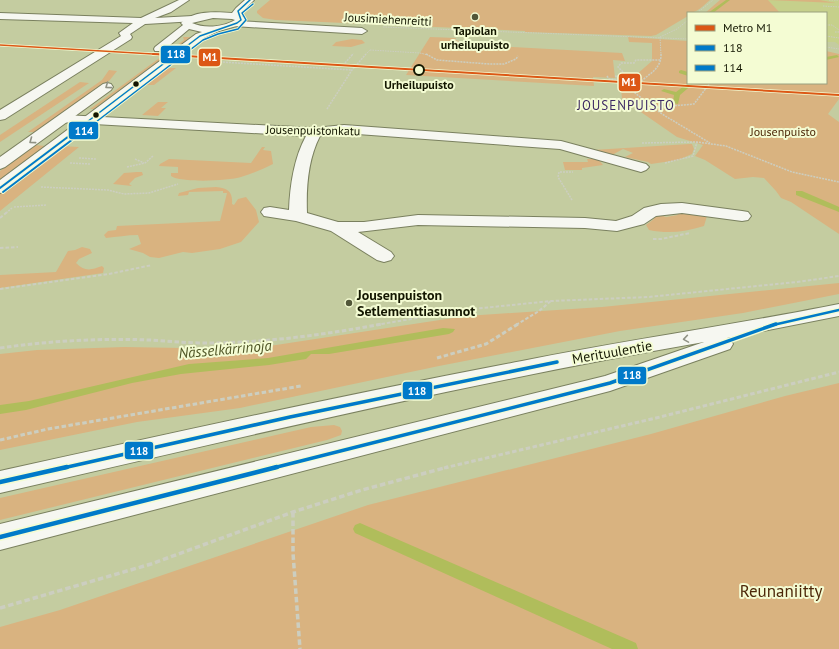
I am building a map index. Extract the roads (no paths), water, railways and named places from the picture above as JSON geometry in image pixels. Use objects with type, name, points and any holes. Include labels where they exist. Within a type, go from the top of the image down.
[{"type":"main road","points":[[0,116],[127,37],[124,33],[143,21],[153,15],[168,10],[185,0]]},
{"type":"main road","points":[[237,21],[236,13],[238,9],[250,0]]},
{"type":"main road","points":[[0,16],[143,21],[150,23],[189,23],[207,16],[222,6]]},
{"type":"main road","points":[[207,16],[224,15],[237,21],[362,31]]},
{"type":"main road","points":[[0,188],[200,36],[237,21]]},
{"type":"main road","points":[[189,23],[199,29],[218,28]]},
{"type":"main road","points":[[138,64],[173,38],[189,23]]},
{"type":"main road","points":[[0,164],[113,82]]},
{"type":"main road","points":[[250,129],[260,116]]},
{"type":"main road","name":"Jousenpuistonkatu","points":[[64,119],[316,132],[344,129],[561,145],[640,167]]},
{"type":"main road","points":[[298,216],[297,196],[308,143],[316,132]]},
{"type":"main road","points":[[270,212],[298,216],[337,227],[364,227],[418,220],[585,223],[617,226],[638,220],[650,212],[662,209],[682,208],[742,216]]},
{"type":"main road","points":[[337,227],[384,256]]},
{"type":"main road","name":"Merituulentie","points":[[0,482],[290,417],[598,353],[779,323],[839,310]]},
{"type":"main road","name":"Merituulentie","points":[[0,537],[610,383],[779,323]]},
{"type":"waterway","points":[[711,12],[728,0]]},
{"type":"waterway","points":[[827,59],[837,56]]},
{"type":"waterway","points":[[681,72],[687,74]]},
{"type":"waterway","points":[[677,94],[690,84]]},
{"type":"waterway","points":[[664,91],[677,94]]},
{"type":"waterway","points":[[676,103],[677,94]]},
{"type":"waterway","points":[[799,193],[839,210]]},
{"type":"waterway","points":[[360,529],[630,649]]},
{"type":"metro line","name":"M1","points":[[0,45],[839,95]]},
{"type":"place","name":"Tapiolan urheilupuisto","points":[[475,17]]},
{"type":"place","name":"Urheilupuisto","points":[[419,70]]},
{"type":"place","name":"Jousenpuiston Setlementtiasunnot","points":[[349,303]]},
{"type":"district","name":"JOUSENPUISTO","points":[[626,105]]},
{"type":"park label","name":"Jousenpuisto","points":[[783,131]]},
{"type":"park label","name":"Reunaniitty","points":[[781,591]]},
{"type":"water label","name":"Nässelkärrinoja","points":[[225,349]]}]
